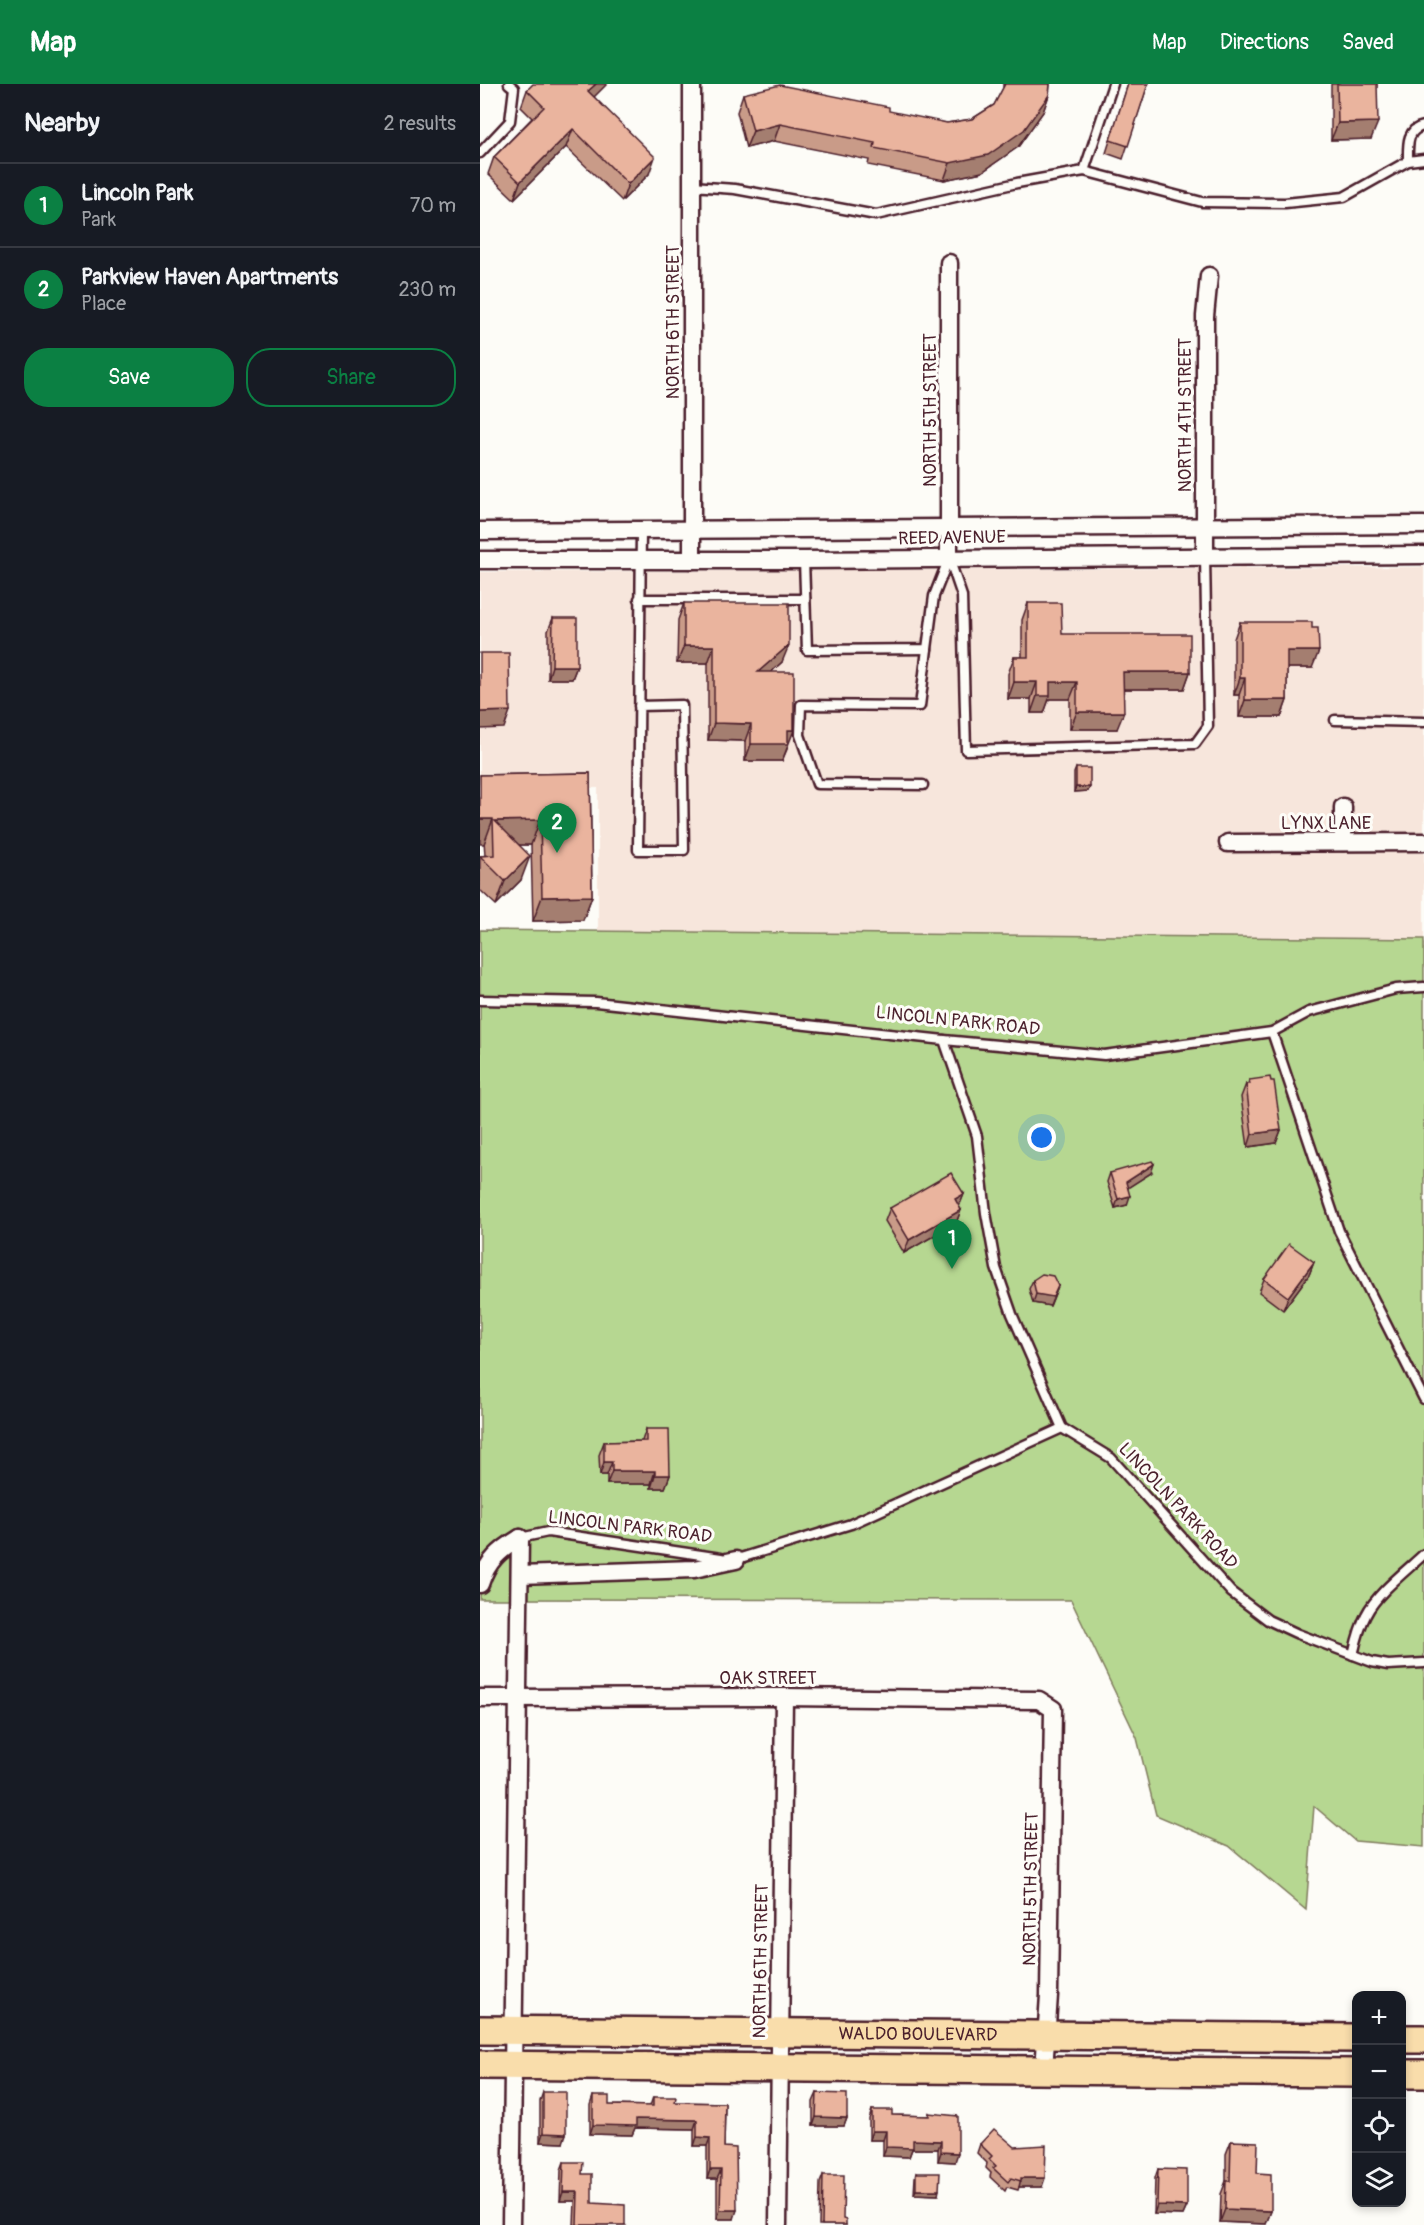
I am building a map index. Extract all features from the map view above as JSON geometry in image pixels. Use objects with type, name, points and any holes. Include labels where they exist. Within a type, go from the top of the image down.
[{"type":"main road","name":"WALDO BOULEVARD","points":[[480,2030],[1352,2038]]},
{"type":"main road","points":[[1406,2039],[1424,2039]]},
{"type":"main road","name":"WALDO BOULEVARD","points":[[480,2065],[1352,2073]]},
{"type":"main road","points":[[1406,2074],[1424,2074]]},
{"type":"street","name":"NORTH 6TH STREET","points":[[692,84],[692,560]]},
{"type":"street","name":"NORTH 5TH STREET","points":[[949,262],[949,558]]},
{"type":"street","name":"NORTH 4TH STREET","points":[[1204,555],[1205,316],[1209,276]]},
{"type":"street","name":"REED AVENUE","points":[[480,531],[1424,525]]},
{"type":"street","name":"REED AVENUE","points":[[480,560],[1424,555]]},
{"type":"street","points":[[1343,807],[1343,842]]},
{"type":"street","name":"LYNX LANE","points":[[1228,843],[1424,842]]},
{"type":"street","points":[[511,2225],[520,1538]]},
{"type":"street","points":[[480,1584],[484,1571],[494,1557],[520,1538]]},
{"type":"street","name":"LINCOLN PARK ROAD","points":[[520,1575],[694,1569],[736,1560]]},
{"type":"street","name":"NORTH 6TH STREET","points":[[778,2225],[784,1697]]},
{"type":"street","name":"OAK STREET","points":[[480,1698],[784,1697],[1040,1700],[1053,1709]]},
{"type":"street","name":"NORTH 5TH STREET","points":[[1044,2070],[1049,1995],[1053,1709]]},
{"type":"lane","points":[[480,153],[510,121],[514,88],[509,84]]},
{"type":"lane","points":[[1084,171],[1113,84]]},
{"type":"lane","points":[[1408,161],[1408,144],[1411,133],[1415,128],[1424,126]]},
{"type":"lane","points":[[692,186],[735,189],[876,216],[1017,183],[1084,171],[1202,202],[1285,203],[1344,197],[1408,161],[1424,159]]},
{"type":"lane","points":[[639,706],[682,705],[684,850],[638,850],[639,599],[641,530]]},
{"type":"lane","points":[[949,558],[962,596],[966,750],[1194,744],[1208,726],[1204,555]]},
{"type":"lane","points":[[923,785],[817,784],[800,735],[801,705],[920,706],[934,596],[949,558]]},
{"type":"lane","points":[[804,560],[807,650],[927,649]]},
{"type":"lane","points":[[639,599],[805,599]]},
{"type":"lane","points":[[1335,720],[1424,722]]},
{"type":"lane","name":"LINCOLN PARK ROAD","points":[[480,1000],[596,1002],[1104,1055],[1272,1032],[1309,1012],[1396,988],[1424,987]]},
{"type":"lane","points":[[1272,1032],[1339,1231],[1424,1399]]},
{"type":"lane","points":[[944,1040],[977,1136],[986,1213],[996,1268],[1012,1314],[1062,1428]]},
{"type":"lane","name":"LINCOLN PARK ROAD","points":[[520,1538],[548,1532],[736,1560],[851,1524],[1062,1428],[1111,1458],[1231,1592],[1268,1620],[1372,1662],[1388,1665],[1424,1663]]},
{"type":"lane","points":[[1353,1655],[1367,1612],[1378,1598],[1424,1554]]},
{"type":"shaded area","points":[[1424,567],[1424,939],[598,931],[598,788],[480,788],[480,572]]},
{"type":"green space","points":[[480,930],[1424,939],[1424,1847],[1355,1841],[1314,1806],[1306,1910],[1229,1846],[1156,1815],[1137,1738],[1071,1600],[480,1599]]},
{"type":"building","points":[[533,84],[596,84],[588,91],[655,157],[628,184],[573,129],[520,182],[494,157],[544,107],[527,90]]},
{"type":"building","points":[[1005,84],[1050,84],[1049,95],[1024,130],[988,155],[950,163],[874,148],[875,143],[780,124],[753,131],[743,94],[780,85],[889,107],[889,111],[947,123],[972,119],[994,105]]},
{"type":"building","points":[[1128,84],[1148,84],[1128,146],[1110,140]]},
{"type":"building","points":[[1337,84],[1377,84],[1378,122],[1338,123]]},
{"type":"building","points":[[684,603],[789,603],[789,645],[758,672],[794,672],[794,730],[788,730],[788,744],[751,744],[751,724],[714,723],[714,646],[684,646]]},
{"type":"building","points":[[1028,603],[1061,603],[1062,634],[1190,634],[1190,672],[1123,672],[1124,712],[1077,712],[1077,682],[1050,682],[1050,696],[1037,696],[1037,682],[1014,682],[1014,657],[1028,657]]},
{"type":"building","points":[[553,618],[577,618],[577,666],[552,666]]},
{"type":"building","points":[[1240,622],[1312,622],[1312,628],[1318,628],[1319,651],[1287,651],[1287,700],[1245,700],[1245,678],[1240,678]]},
{"type":"building","points":[[480,653],[509,653],[510,711],[480,712]]},
{"type":"building","points":[[1076,768],[1090,768],[1090,787],[1076,787]]},
{"type":"building","points":[[590,773],[592,896],[542,897],[540,820],[495,821],[530,856],[505,881],[480,856],[494,855],[493,819],[480,819],[480,775]]},
{"type":"building","points":[[1270,1077],[1271,1081],[1274,1081],[1281,1130],[1252,1134],[1246,1084],[1250,1084],[1249,1080]]},
{"type":"building","points":[[1152,1161],[1154,1164],[1126,1182],[1130,1196],[1118,1199],[1110,1173]]},
{"type":"building","points":[[951,1173],[964,1194],[955,1199],[961,1210],[909,1240],[890,1208]]},
{"type":"building","points":[[1289,1244],[1314,1262],[1288,1297],[1264,1279]]},
{"type":"building","points":[[1042,1274],[1053,1276],[1058,1286],[1053,1297],[1036,1294],[1033,1280]]},
{"type":"building","points":[[646,1429],[669,1429],[670,1475],[655,1475],[655,1471],[612,1471],[612,1462],[604,1462],[604,1442],[646,1441]]},
{"type":"building","points":[[543,2092],[566,2092],[566,2134],[543,2133]]},
{"type":"building","points":[[817,2093],[847,2094],[847,2118],[816,2117]]},
{"type":"building","points":[[593,2096],[609,2096],[609,2105],[653,2106],[653,2097],[676,2097],[675,2102],[725,2103],[724,2147],[736,2148],[737,2210],[720,2210],[721,2170],[710,2170],[710,2138],[697,2137],[697,2120],[636,2119],[636,2126],[593,2125]]},
{"type":"building","points":[[872,2110],[892,2110],[892,2115],[929,2116],[929,2113],[958,2116],[958,2153],[941,2152],[941,2141],[913,2140],[913,2148],[886,2147],[886,2131],[872,2131]]},
{"type":"building","points":[[994,2129],[1015,2147],[1046,2145],[1045,2178],[1021,2178],[1021,2181],[1011,2178],[1008,2182],[993,2168],[996,2166],[989,2159],[992,2156],[980,2144]]},
{"type":"building","points":[[1231,2141],[1258,2142],[1257,2173],[1271,2174],[1271,2211],[1225,2209],[1226,2181],[1230,2181]]},
{"type":"building","points":[[564,2162],[583,2162],[582,2174],[592,2174],[592,2203],[625,2205],[625,2225],[577,2225],[578,2192],[563,2192]]},
{"type":"building","points":[[1158,2169],[1187,2170],[1187,2206],[1157,2205]]},
{"type":"building","points":[[916,2173],[940,2173],[939,2190],[916,2190]]},
{"type":"building","points":[[823,2175],[844,2175],[843,2219],[846,2220],[846,2225],[822,2225]]},
{"type":"place","name":"Parkview Haven Apartments","points":[[557,853]]},
{"type":"place","name":"Lincoln Park","points":[[952,1269]]}]
